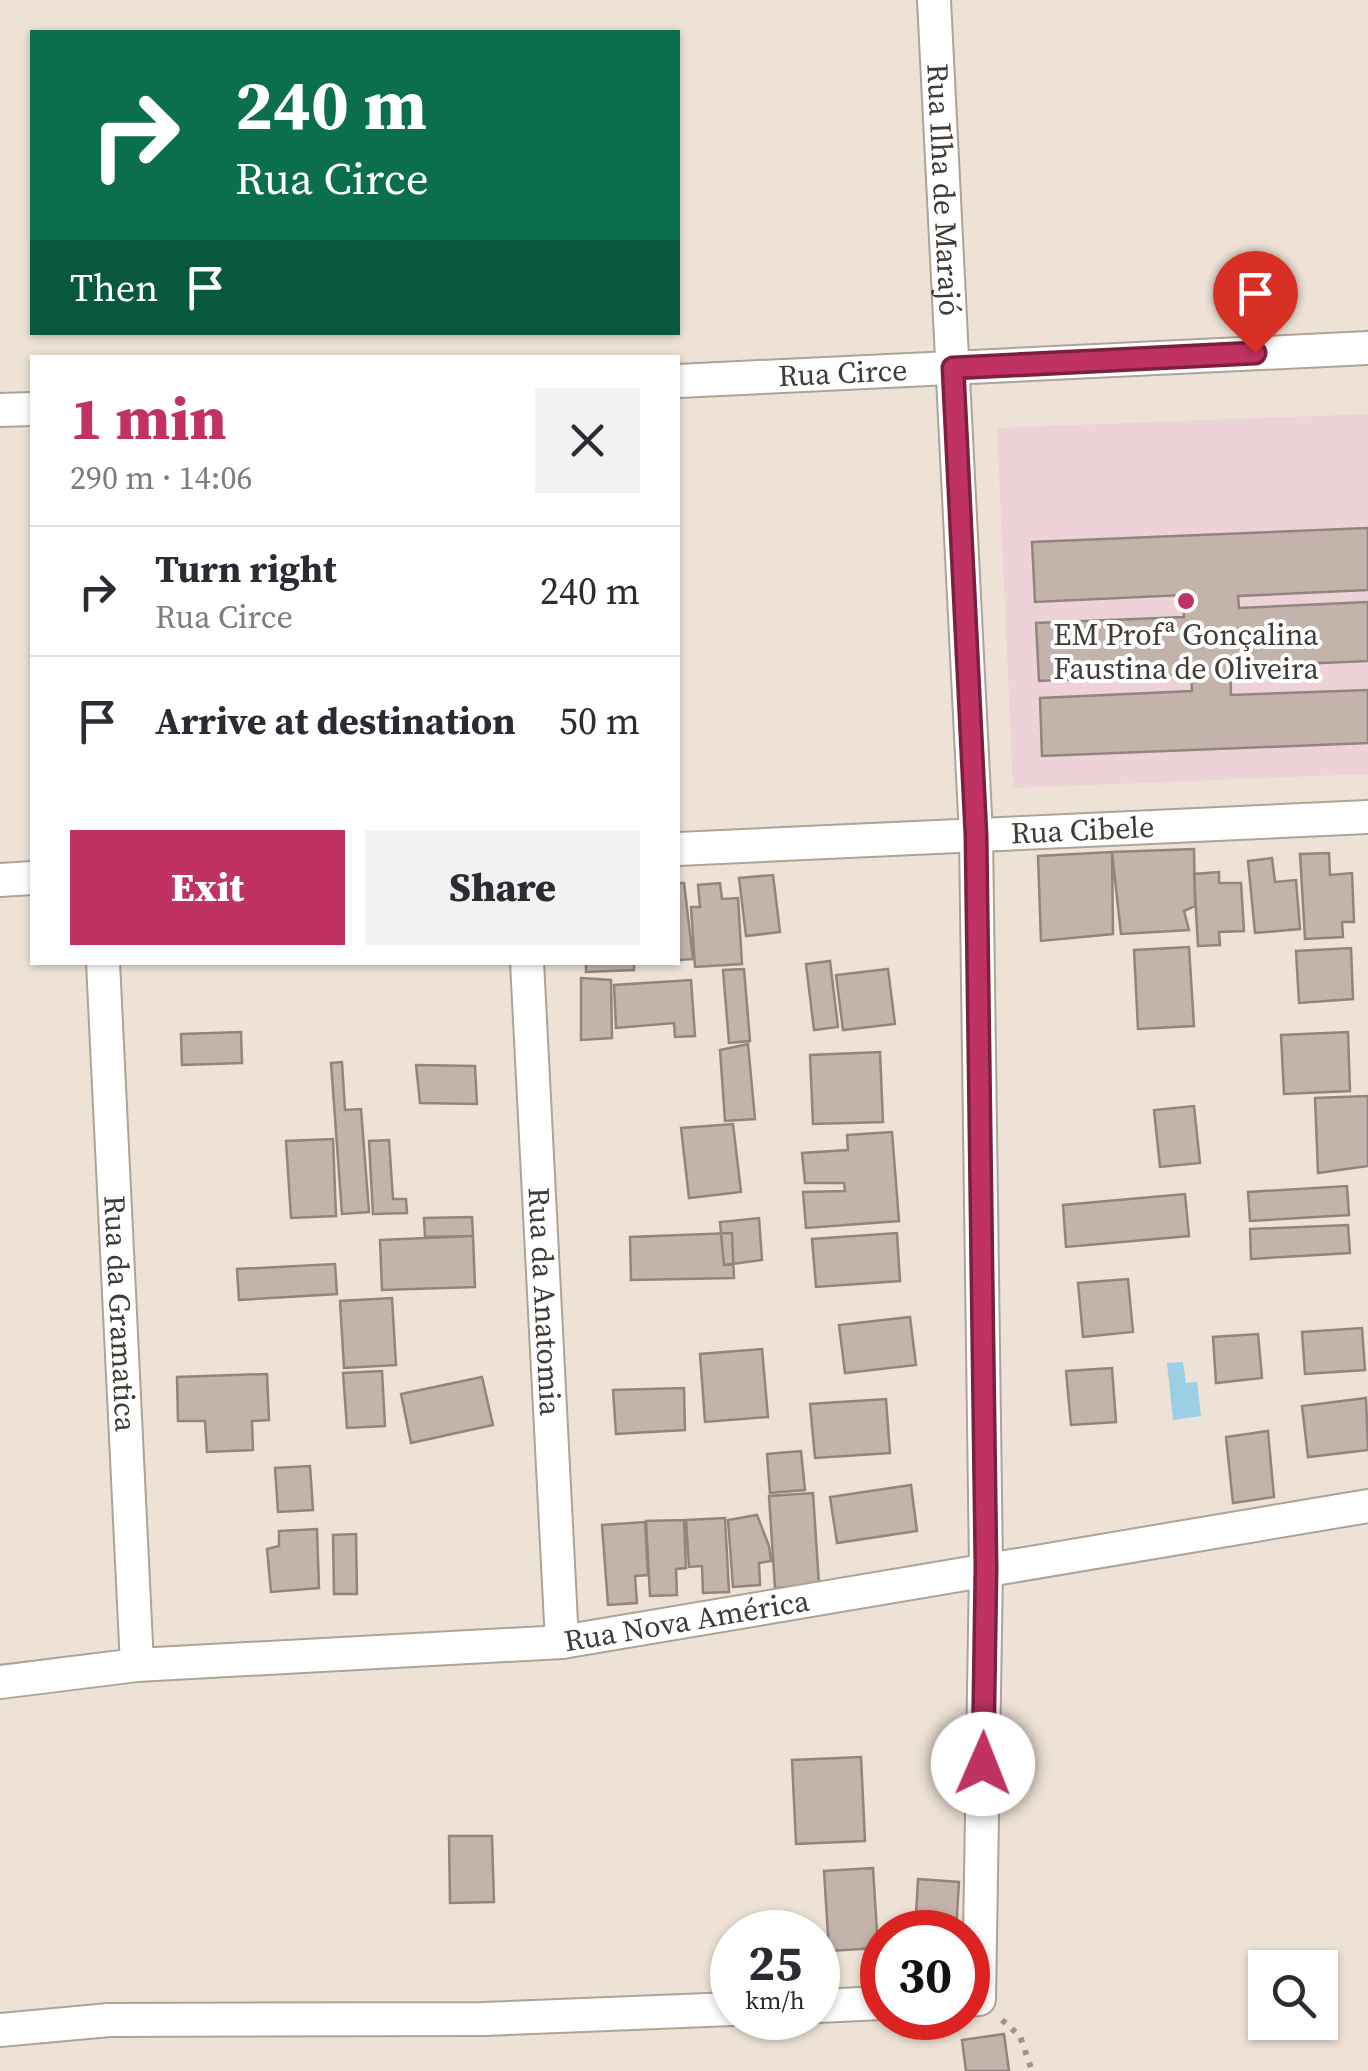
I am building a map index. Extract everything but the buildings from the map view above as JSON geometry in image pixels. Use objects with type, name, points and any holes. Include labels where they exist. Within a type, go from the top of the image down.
[{"type":"street","name":"Rua Ilha de Marajó","points":[[934,0],[976,835],[986,1568],[976,1910]]},
{"type":"street","name":"Rua Circe","points":[[680,381],[1368,348]]},
{"type":"street","points":[[0,410],[30,408]]},
{"type":"street","name":"Rua Cibele","points":[[680,849],[1368,817]]},
{"type":"street","points":[[0,880],[30,878]]},
{"type":"street","name":"Rua da Gramatica","points":[[103,965],[137,1665]]},
{"type":"street","name":"Rua da Anatomia","points":[[526,965],[562,1642]]},
{"type":"street","name":"Rua Nova América","points":[[0,1682],[137,1665],[562,1642],[1368,1506]]},
{"type":"street","points":[[0,2030],[109,2020],[484,2019],[710,2010]]},
{"type":"path","points":[[990,2013],[1020,2036],[1032,2071]]},
{"type":"shaded area","name":"EM Profª Gonçalina Faustina de Oliveira","points":[[1368,414],[1368,774],[1013,788],[997,428]]},
{"type":"water","points":[[1183,1362],[1186,1383],[1197,1382],[1201,1416],[1173,1420],[1167,1363]]},
{"type":"place","name":"EM Profª Gonçalina Faustina de Oliveira","points":[[1186,601]]},
{"type":"route","points":[[983,1764],[986,1568],[976,835],[953,368],[1255,353]]}]
